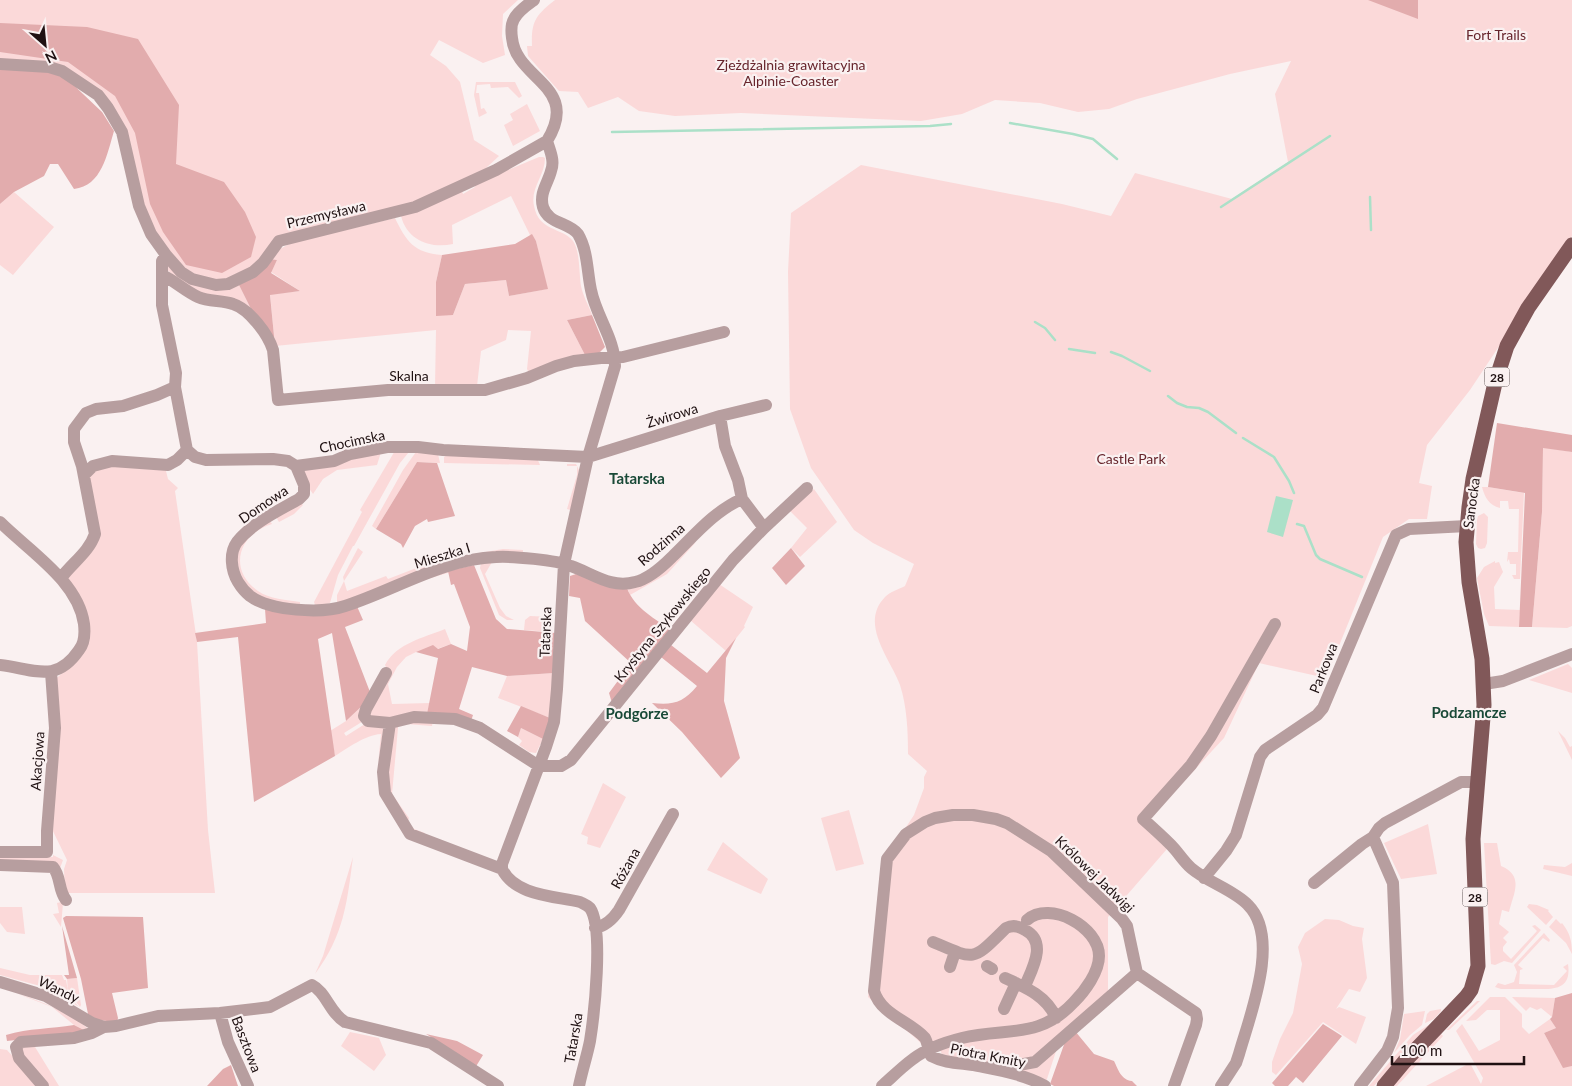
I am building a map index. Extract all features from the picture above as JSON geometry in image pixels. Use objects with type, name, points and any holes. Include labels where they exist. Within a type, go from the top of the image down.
[{"type":"main road","name":"Sanocka","points":[[1477,782],[1484,684],[1482,659],[1469,582],[1466,542],[1473,480],[1495,383],[1504,354],[1528,308],[1572,245]]},
{"type":"main road","name":"28","points":[[1384,1086],[1404,1062],[1458,1007],[1471,990],[1475,979],[1478,966],[1478,951],[1473,839],[1477,782]]},
{"type":"street","points":[[534,0],[518,13],[514,20],[512,36],[513,43],[521,60],[552,94],[556,106],[556,117],[552,133],[547,141],[553,159],[552,170],[542,193],[542,206],[546,214],[577,233],[580,239],[587,260],[593,297],[615,357]]},
{"type":"street","name":"Przemysława","points":[[0,64],[49,67],[62,71],[98,95],[122,132],[139,206],[151,234],[181,272],[192,279],[216,285],[228,284],[241,279],[258,267],[279,241],[416,207],[496,170],[529,153],[547,141]]},
{"type":"street","points":[[84,475],[93,466],[112,461],[168,465],[177,460],[187,450],[175,387],[176,373],[162,305],[162,261],[166,255]]},
{"type":"street","name":"Skalna","points":[[162,275],[198,297],[216,302],[231,303],[246,311],[270,342],[274,358],[278,400],[388,390],[485,390],[527,378],[565,363],[629,356],[724,332]]},
{"type":"street","name":"Tatarska","points":[[579,1086],[590,1035],[598,956],[596,928],[592,912],[586,905],[524,889],[511,881],[502,870],[502,864],[539,766],[555,715],[564,564],[588,457],[615,366],[615,357]]},
{"type":"street","points":[[61,578],[92,544],[96,534],[84,475],[74,442],[74,429],[86,414],[96,409],[123,406],[175,387]]},
{"type":"street","name":"Żwirowa","points":[[588,457],[720,416],[766,405]]},
{"type":"street","points":[[720,416],[725,446],[738,480],[742,499],[764,528]]},
{"type":"street","name":"Chocimska","points":[[187,450],[195,457],[206,460],[273,459],[288,461],[296,466],[334,460],[350,454],[387,447],[418,446],[443,450],[588,457]]},
{"type":"street","name":"Domowa","points":[[296,466],[304,485],[304,494],[252,528],[242,537],[235,545],[231,565],[235,578],[249,595],[270,606],[320,611],[333,609]]},
{"type":"street","name":"Krystyna Szykowskiego","points":[[539,766],[561,766],[567,764],[573,758],[733,560],[807,488]]},
{"type":"street","name":"Rodzinna","points":[[564,564],[600,579],[620,584],[637,582],[662,567],[722,510],[742,499]]},
{"type":"street","points":[[0,522],[61,578],[82,611],[84,631],[83,645],[74,657],[60,669],[51,672],[0,665]]},
{"type":"street","name":"Parkowa","points":[[1204,878],[1226,851],[1236,835],[1260,756],[1265,750],[1316,715],[1322,708],[1393,539],[1404,530],[1467,526]]},
{"type":"street","name":"Mieszka I","points":[[333,609],[344,607],[421,576],[474,559],[496,557],[564,564]]},
{"type":"street","points":[[1221,1086],[1236,1064],[1260,974],[1264,946],[1258,918],[1250,906],[1204,878],[1190,867],[1171,845],[1143,819],[1190,765],[1211,736],[1275,624]]},
{"type":"street","points":[[1484,684],[1503,681],[1572,654]]},
{"type":"street","name":"Akacjowa","points":[[0,852],[47,852],[55,728],[51,672]]},
{"type":"street","points":[[386,673],[366,709],[364,716],[368,721],[390,723],[414,717],[455,719],[480,728],[539,766]]},
{"type":"street","points":[[390,723],[383,772],[385,794],[410,834],[502,870]]},
{"type":"street","points":[[1314,883],[1373,837],[1378,828],[1385,823],[1461,782],[1477,782]]},
{"type":"street","name":"Różana","points":[[596,928],[606,924],[616,915],[673,814]]},
{"type":"street","name":"Królowej Jadwigi","points":[[928,1051],[926,1039],[884,1006],[874,991],[887,860],[906,834],[935,818],[963,814],[1007,823],[1051,851],[1127,926],[1137,973]]},
{"type":"street","points":[[1360,1086],[1388,1052],[1393,1037],[1398,1008],[1393,883],[1373,837]]},
{"type":"street","points":[[0,865],[53,866],[57,872],[60,892],[66,900]]},
{"type":"street","points":[[1004,1009],[1015,982],[1037,956],[1038,945],[1033,936],[1022,923],[1013,918],[1011,913]]},
{"type":"street","points":[[882,1086],[914,1058],[928,1051],[962,1038],[1035,1028],[1056,1018],[1069,1008],[1087,986],[1099,961],[1098,949],[1090,935],[1076,921],[1064,916],[1049,914],[1022,923],[978,954],[966,956],[933,942]]},
{"type":"street","points":[[950,967],[955,952]]},
{"type":"street","points":[[975,1066],[982,1062],[1012,1065],[1035,1062],[1137,973],[1196,1013],[1196,1025],[1174,1086]]},
{"type":"street","name":"Wandy","points":[[0,982],[46,996],[104,1027]]},
{"type":"street","points":[[1015,982],[1044,1000],[1056,1018]]},
{"type":"street","points":[[43,1086],[19,1058],[16,1047],[18,1044],[24,1041],[74,1038],[92,1033],[104,1027],[158,1016],[220,1013],[274,1005],[307,986],[314,986],[334,1014],[345,1022],[431,1043],[498,1086]]},
{"type":"street","name":"Basztowa","points":[[220,1013],[228,1042],[248,1086]]},
{"type":"street","name":"Piotra Kmity","points":[[928,1051],[931,1056],[938,1060],[1032,1079],[1045,1086]]},
{"type":"green space","points":[[0,0],[518,0],[503,14],[502,36],[505,55],[483,63],[439,40],[430,55],[446,66],[460,82],[474,140],[499,156],[471,182],[436,199],[279,241],[241,279],[192,279],[151,234],[126,148],[98,95],[0,64]]},
{"type":"green space","name":"Castle Park","points":[[555,0],[1572,0],[1572,236],[1470,390],[1427,445],[1419,483],[1432,486],[1427,519],[1409,519],[1383,537],[1326,678],[1259,663],[1224,738],[1149,819],[1173,842],[1108,917],[1108,993],[1060,1039],[1046,1082],[942,1054],[936,1043],[921,1043],[868,997],[881,865],[914,815],[924,788],[924,777],[927,771],[908,754],[907,719],[902,693],[879,641],[875,618],[878,607],[885,597],[905,586],[914,564],[873,543],[854,530],[811,468],[790,409],[788,272],[791,213],[861,165],[1062,204],[1111,216],[1135,173],[1232,199],[1288,162],[1275,94],[1291,61],[1230,74],[1137,99],[1109,109],[1078,112],[1040,103],[995,100],[962,114],[921,121],[741,113],[675,116],[639,111],[618,97],[588,108],[578,92],[559,91],[528,56],[527,46],[532,46],[536,19]]},
{"type":"green space","points":[[476,82],[515,82],[522,96],[519,98],[508,87],[491,88],[490,84],[477,85],[476,93],[479,93],[481,109],[484,108],[487,113],[479,117],[480,122],[474,95]]},
{"type":"green space","points":[[527,104],[540,131],[513,146],[504,125],[513,120],[510,114]]},
{"type":"green space","points":[[539,157],[545,158],[543,171],[534,193],[534,206],[537,214],[546,225],[563,233],[575,245],[581,286],[592,315],[567,320],[585,355],[529,373],[527,369],[531,331],[508,330],[506,340],[481,351],[477,386],[435,387],[436,330],[275,346],[270,294],[300,291],[271,272],[277,260],[270,259],[280,249],[291,243],[395,218],[403,233],[412,244],[424,252],[442,255],[436,282],[453,315],[465,284],[506,280],[509,296],[547,289],[536,241],[530,235],[511,196],[452,225],[453,244],[436,245],[421,241],[408,231],[401,216],[462,191],[463,194],[475,187],[474,184]]},
{"type":"green space","points":[[14,192],[54,227],[13,275],[0,265],[0,204]]},
{"type":"green space","points":[[167,264],[172,270],[239,285],[256,319],[195,293],[166,269]]},
{"type":"green space","points":[[1543,447],[1572,452],[1572,626],[1567,628],[1532,627],[1542,512]]},
{"type":"green space","points":[[396,449],[409,452],[400,463],[353,546],[338,575],[330,603],[316,608],[314,602],[362,512],[360,510]]},
{"type":"green space","points":[[381,452],[377,465],[337,470],[323,479],[313,494],[306,484],[301,471]]},
{"type":"green space","points":[[416,452],[438,454],[440,463],[417,462],[376,529],[372,526],[403,470]]},
{"type":"green space","points":[[447,455],[537,458],[540,465],[444,463],[444,457]]},
{"type":"green space","points":[[567,464],[576,464],[577,466],[567,466]]},
{"type":"green space","points":[[99,465],[165,467],[168,479],[178,488],[175,491],[197,642],[208,830],[215,893],[65,893],[64,869],[67,860],[50,825],[54,680],[65,671],[85,648],[66,576],[95,545],[86,477]]},
{"type":"green space","points":[[577,466],[579,470],[572,509],[570,510],[567,509],[577,475]]},
{"type":"green space","points":[[1482,487],[1524,493],[1520,579],[1514,579],[1512,575],[1516,575],[1516,564],[1510,564],[1509,559],[1507,562],[1508,552],[1518,552],[1519,509],[1509,509],[1508,501],[1500,501],[1500,508],[1493,505],[1486,498]]},
{"type":"green space","points":[[814,489],[837,522],[800,557],[791,548],[807,528],[789,510]]},
{"type":"green space","points":[[299,501],[303,505],[294,514],[279,522],[276,517]]},
{"type":"green space","points":[[1484,513],[1488,517],[1487,543],[1485,548],[1481,549],[1476,544],[1477,520],[1478,516]]},
{"type":"green space","points":[[270,521],[272,524],[261,529],[245,544],[241,553],[242,573],[248,582],[262,594],[278,599],[300,602],[300,607],[281,604],[248,592],[235,560],[243,538]]},
{"type":"green space","points":[[696,542],[667,574],[630,595],[627,588]]},
{"type":"green space","points":[[358,548],[363,552],[344,581],[343,577]]},
{"type":"green space","points":[[503,549],[523,550],[523,553],[513,553],[342,605],[337,602],[337,595],[344,581],[347,591],[386,576],[388,579],[437,560]]},
{"type":"green space","points":[[1495,561],[1495,563],[1499,562],[1503,572],[1494,587],[1495,609],[1520,610],[1519,627],[1489,626],[1484,614],[1477,578],[1484,567]]},
{"type":"green space","points":[[492,562],[485,574],[500,608],[506,616],[514,620],[507,620],[499,615],[480,568],[481,563]]},
{"type":"green space","points":[[719,584],[753,607],[745,627],[726,651],[690,620]]},
{"type":"green space","points":[[530,616],[552,617],[552,632],[524,630],[525,620]]},
{"type":"green space","points":[[445,629],[451,644],[437,649],[416,652],[406,657],[397,667],[388,684],[392,704],[430,703],[427,714],[370,719],[367,711],[389,673],[385,665],[390,658],[403,646]]},
{"type":"green space","points":[[1568,664],[1572,668],[1572,693],[1529,680]]},
{"type":"green space","points":[[554,673],[550,718],[498,698],[507,676]]},
{"type":"green space","points":[[363,705],[365,720],[344,733],[346,736],[365,724],[384,725],[378,764],[381,734],[363,739],[335,756],[330,731],[346,721]]},
{"type":"green space","points":[[433,720],[432,726],[398,725],[392,794],[409,818],[406,826],[387,791],[392,727],[405,721]]},
{"type":"green space","points":[[521,728],[543,739],[536,753],[529,752],[519,745],[522,741],[518,737]]},
{"type":"green space","points":[[1558,731],[1570,747],[1572,746],[1572,760]]},
{"type":"green space","points":[[603,783],[626,797],[600,848],[587,844],[588,837],[581,834]]},
{"type":"green space","points":[[849,810],[864,864],[836,871],[821,818]]},
{"type":"green space","points":[[1428,824],[1437,874],[1401,879],[1384,843]]},
{"type":"green space","points":[[406,826],[425,833],[418,835]]},
{"type":"green space","points":[[723,842],[768,879],[761,894],[707,870]]},
{"type":"green space","points":[[1484,843],[1497,843],[1501,866],[1513,875],[1515,880],[1515,892],[1509,912],[1502,910],[1499,924],[1509,932],[1503,938],[1507,942],[1503,947],[1503,951],[1511,959],[1537,931],[1532,926],[1535,925],[1541,930],[1512,963],[1504,961],[1495,965],[1491,964]]},
{"type":"green space","points":[[53,855],[63,860],[59,871],[0,862],[0,857],[53,857]]},
{"type":"green space","points":[[353,857],[343,918],[325,960],[315,974],[323,956]]},
{"type":"green space","points":[[1572,863],[1572,876],[1543,869],[1544,865],[1565,867]]},
{"type":"green space","points":[[57,903],[63,903],[61,927],[53,914],[59,913]]},
{"type":"green space","points":[[1529,904],[1549,910],[1553,917],[1546,925],[1527,907]]},
{"type":"green space","points":[[0,907],[22,907],[25,934],[7,932],[0,923]]},
{"type":"green space","points":[[1325,919],[1339,920],[1364,928],[1362,939],[1367,978],[1360,992],[1349,989],[1336,1009],[1339,1007],[1366,1017],[1356,1044],[1323,1022],[1276,1075],[1272,1072],[1272,1062],[1280,1039],[1293,1013],[1302,964],[1298,947],[1305,933]]},
{"type":"green space","points":[[1556,919],[1562,923],[1569,934],[1572,954],[1566,943],[1549,927]]},
{"type":"green space","points":[[1544,933],[1550,940],[1549,942],[1543,938],[1518,965],[1523,969],[1520,970],[1519,984],[1554,985],[1567,971],[1563,967],[1568,964],[1567,979],[1564,984],[1547,989],[1501,989],[1495,987],[1498,983],[1505,985],[1514,982],[1517,972],[1514,965]]},
{"type":"green space","points":[[0,968],[30,975],[62,975],[64,980],[66,980],[68,991],[67,979],[77,978],[81,1005],[80,1007],[69,993],[69,996],[79,1007],[40,986],[0,975]]},
{"type":"green space","points":[[18,994],[56,1008],[90,1030],[88,1032],[74,1025],[52,1007]]},
{"type":"green space","points":[[1490,997],[1505,997],[1522,1014],[1522,1027],[1529,1034],[1550,1019],[1556,1028],[1544,1033],[1563,1067],[1572,1066],[1572,1086],[1426,1086],[1470,1063],[1481,1084],[1483,1078],[1456,1031],[1462,1024],[1479,1051],[1500,1040],[1500,1010],[1487,1010],[1476,1020],[1466,1021]]},
{"type":"green space","points":[[1512,997],[1555,998],[1552,1017],[1541,1008],[1537,1010],[1530,1007],[1526,1011]]},
{"type":"green space","points":[[1477,1001],[1480,1001],[1449,1030],[1446,1030]]},
{"type":"green space","points":[[1441,1009],[1434,1019],[1425,1023],[1427,1014],[1430,1011]]},
{"type":"green space","points":[[1425,1011],[1422,1025],[1394,1053],[1400,1039],[1404,1014]]},
{"type":"green space","points":[[1430,1024],[1374,1086],[1369,1086],[1413,1035]]},
{"type":"green space","points":[[350,1032],[379,1038],[386,1055],[374,1071],[341,1046]]},
{"type":"green space","points":[[1441,1034],[1443,1036],[1397,1086],[1391,1086]]},
{"type":"green space","points":[[21,1045],[35,1047],[59,1086],[46,1086],[21,1056]]},
{"type":"green space","points":[[0,1049],[7,1050],[40,1086],[0,1086]]},
{"type":"shaded area","points":[[1368,0],[1418,0],[1418,19]]},
{"type":"shaded area","points":[[0,23],[87,27],[138,39],[179,105],[176,164],[224,182],[245,212],[256,237],[251,257],[222,273],[186,265],[163,232],[150,204],[135,133],[115,96],[68,62],[0,52]]},
{"type":"shaded area","points":[[0,69],[36,70],[63,75],[102,112],[114,131],[102,168],[91,182],[83,187],[74,189],[58,164],[50,164],[44,176],[14,192],[0,204]]},
{"type":"shaded area","points":[[532,234],[536,241],[548,289],[509,296],[506,280],[465,284],[453,315],[436,316],[436,282],[442,255],[515,244]]},
{"type":"shaded area","points":[[270,259],[277,260],[271,273],[300,291],[270,295],[275,346],[256,319],[239,285]]},
{"type":"shaded area","points":[[592,315],[605,347],[599,353],[585,355],[567,320]]},
{"type":"shaded area","points":[[1497,423],[1572,435],[1572,452],[1543,448],[1542,512],[1532,627],[1519,627],[1525,493],[1488,487]]},
{"type":"shaded area","points":[[417,462],[437,463],[455,516],[428,522],[427,519],[415,526],[403,548],[401,544],[376,529]]},
{"type":"shaded area","points":[[1276,496],[1293,500],[1283,537],[1267,532]]},
{"type":"shaded area","points":[[791,548],[805,566],[786,585],[772,568]]},
{"type":"shaded area","points":[[474,565],[496,619],[507,629],[556,633],[554,673],[507,676],[472,667],[459,709],[473,715],[471,721],[427,714],[438,658],[416,652],[433,645],[438,649],[451,644],[467,651],[470,627],[454,584],[451,585],[448,571]]},
{"type":"shaded area","points":[[576,574],[627,588],[640,607],[672,631],[612,703],[609,693],[631,663],[585,621],[580,598],[569,596],[570,576]]},
{"type":"shaded area","points":[[356,604],[363,620],[345,627],[370,692],[363,705],[346,721],[332,633],[318,639],[335,756],[254,802],[238,637],[197,642],[195,633],[266,623],[265,609]]},
{"type":"shaded area","points":[[736,638],[726,658],[724,701],[740,758],[721,778],[682,732],[652,703],[666,704],[677,702],[692,692],[697,686],[661,657],[671,645],[707,673]]},
{"type":"shaded area","points":[[521,706],[550,718],[543,739],[521,728],[518,737],[507,731]]},
{"type":"shaded area","points":[[66,916],[143,917],[148,988],[112,993],[118,1018],[117,1022],[97,1020],[88,1014],[81,979],[63,918]]},
{"type":"shaded area","points":[[62,926],[77,978],[67,979],[64,975],[69,975]]},
{"type":"shaded area","points":[[1572,993],[1572,1066],[1563,1068],[1544,1033],[1556,1028],[1550,1019],[1555,998]]},
{"type":"shaded area","points":[[1323,1024],[1342,1036],[1303,1083],[1296,1077],[1288,1086],[1275,1086],[1272,1083]]},
{"type":"shaded area","points":[[74,1025],[88,1032],[7,1041],[6,1035]]},
{"type":"shaded area","points":[[1075,1031],[1094,1054],[1114,1061],[1125,1079],[1132,1081],[1137,1086],[1054,1086],[1050,1084],[1066,1039]]},
{"type":"shaded area","points":[[426,1034],[457,1041],[483,1055],[475,1068],[455,1052]]},
{"type":"shaded area","points":[[231,1065],[238,1086],[207,1086],[223,1069]]},
{"type":"waterway","points":[[1010,123],[1093,139],[1117,159]]},
{"type":"waterway","points":[[612,132],[930,126],[951,124]]},
{"type":"waterway","points":[[1221,207],[1330,136]]},
{"type":"waterway","points":[[1370,197],[1371,230]]},
{"type":"waterway","points":[[1035,322],[1045,328],[1055,340]]},
{"type":"waterway","points":[[1069,349],[1095,353]]},
{"type":"waterway","points":[[1111,352],[1150,371]]},
{"type":"waterway","points":[[1168,396],[1177,403],[1208,412],[1236,433]]},
{"type":"waterway","points":[[1243,438],[1274,457],[1294,493]]},
{"type":"waterway","points":[[1297,524],[1304,526],[1316,555],[1320,559],[1362,577]]},
{"type":"district","name":"Tatarska","points":[[637,478]]},
{"type":"district","name":"Podzamcze","points":[[1469,712]]},
{"type":"district","name":"Podgórze","points":[[637,713]]},
{"type":"park label","name":"Fort Trails","points":[[1496,34]]},
{"type":"park label","name":"Zjeżdżalnia grawitacyjna Alpinie-Coaster","points":[[791,72]]}]
